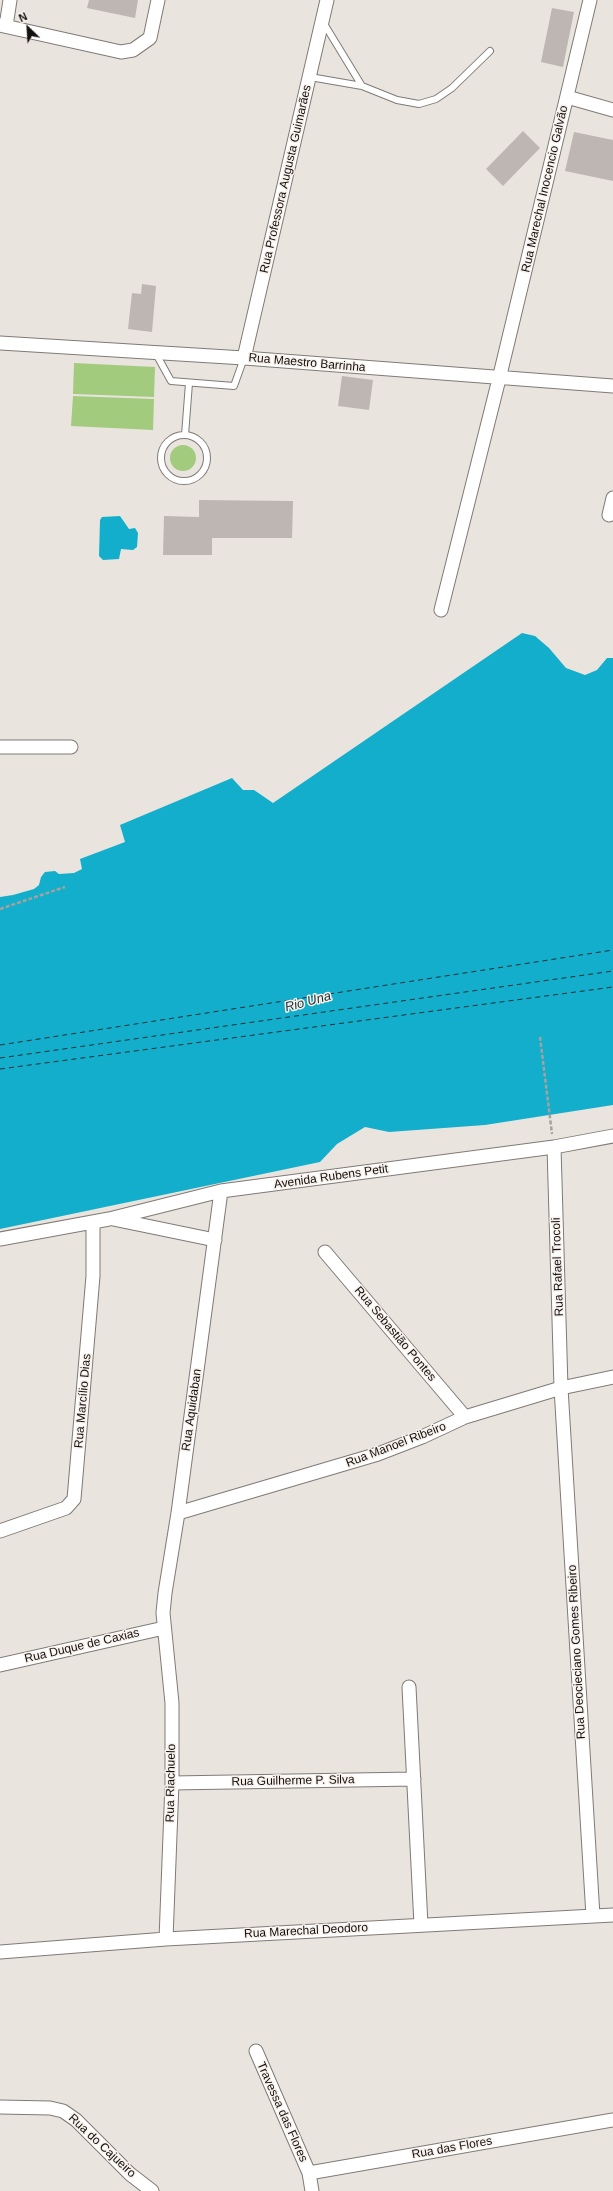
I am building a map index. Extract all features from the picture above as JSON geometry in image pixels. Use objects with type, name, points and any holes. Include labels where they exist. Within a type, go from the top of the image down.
[{"type":"street","points":[[10,0],[3,25],[121,52],[141,47],[150,38],[158,0]]},
{"type":"street","name":"Rua Professora Augusta Guimarães","points":[[244,358],[327,0]]},
{"type":"street","name":"Rua Marechal Inocencio Galvão","points":[[441,610],[499,379],[590,0]]},
{"type":"street","points":[[567,97],[613,110]]},
{"type":"street","name":"Rua Maestro Barrinha","points":[[0,343],[244,358],[499,379],[613,386]]},
{"type":"street","points":[[609,515],[613,498]]},
{"type":"street","points":[[0,747],[71,747]]},
{"type":"street","name":"Avenida Rubens Petit","points":[[0,1239],[109,1219],[221,1191],[554,1147],[613,1136]]},
{"type":"street","name":"Rua Rafael Trocoli","points":[[554,1147],[561,1388]]},
{"type":"street","name":"Rua Aquidaban","points":[[164,1628],[165,1593],[178,1513],[221,1191]]},
{"type":"street","name":"Avenida Rubens Petit","points":[[109,1219],[215,1240]]},
{"type":"street","name":"Rua Marcílio Dias","points":[[0,1531],[66,1508],[74,1498],[93,1276],[93,1222]]},
{"type":"street","name":"Rua Sebastião Pontes","points":[[325,1252],[465,1417]]},
{"type":"street","name":"Rua Manoel Ribeiro","points":[[178,1513],[378,1454],[422,1437],[465,1417],[561,1388],[613,1377]]},
{"type":"street","name":"Rua Deocieciano Gomes Ribeiro","points":[[561,1388],[592,1916]]},
{"type":"street","name":"Rua Duque de Caxias","points":[[0,1665],[164,1628]]},
{"type":"street","name":"Rua Riachuelo","points":[[164,1628],[172,1703],[172,1783],[166,1939]]},
{"type":"street","points":[[409,1687],[421,1925]]},
{"type":"street","name":"Rua Guilherme P. Silva","points":[[172,1783],[414,1779]]},
{"type":"street","name":"Rua Marechal Deodoro","points":[[0,1952],[166,1939],[613,1915]]},
{"type":"street","name":"Travessa das Flores","points":[[256,2051],[309,2173]]},
{"type":"street","name":"Rua do Cajueiro","points":[[0,2108],[50,2108],[63,2111],[76,2120],[130,2174],[152,2191]]},
{"type":"street","name":"Rua das Flores","points":[[309,2173],[613,2120]]},
{"type":"street","points":[[309,2173],[312,2191]]},
{"type":"lane","points":[[323,21],[362,86]]},
{"type":"lane","points":[[310,77],[362,86],[397,100],[419,104],[427,103],[452,88],[490,51]]},
{"type":"lane","points":[[155,352],[171,381],[189,383],[234,386],[244,358]]},
{"type":"lane","points":[[185,435],[189,383]]},
{"type":"lane","points":[[185,435],[199,440],[204,446],[207,461],[205,468],[194,479],[179,481],[166,474],[160,460],[161,452],[170,439],[185,435]]},
{"type":"path","points":[[0,909],[65,887]]},
{"type":"path","points":[[540,1037],[554,1147]]},
{"type":"green space","points":[[74,363],[155,367],[154,397],[73,394]]},
{"type":"green space","points":[[73,396],[154,399],[153,430],[71,426]]},
{"type":"green space","points":[[183,445],[192,449],[196,458],[192,467],[183,471],[174,467],[170,458],[174,449]]},
{"type":"water","points":[[120,516],[129,529],[135,528],[138,533],[137,547],[133,550],[121,549],[119,559],[103,560],[99,556],[100,520],[102,517]]},
{"type":"water","name":"Rio Una","points":[[522,633],[535,636],[549,648],[566,668],[585,675],[597,670],[607,658],[613,658],[613,1105],[485,1125],[389,1132],[365,1127],[337,1144],[320,1162],[0,1229],[0,897],[34,889],[39,885],[41,877],[45,872],[55,871],[59,874],[74,873],[82,869],[80,859],[125,842],[120,825],[232,778],[243,790],[254,790],[273,803]]},
{"type":"building","points":[[89,0],[138,0],[135,18],[87,8]]},
{"type":"building","points":[[552,8],[574,12],[563,67],[541,62]]},
{"type":"building","points":[[523,131],[540,148],[503,186],[486,169]]},
{"type":"building","points":[[574,132],[613,140],[613,181],[565,171]]},
{"type":"building","points":[[142,284],[156,286],[152,332],[128,329],[132,293],[141,294]]},
{"type":"building","points":[[342,376],[373,380],[369,410],[338,406]]},
{"type":"building","points":[[199,500],[293,501],[292,538],[212,538],[212,555],[163,555],[164,516],[199,517]]},
{"type":"ferry route","points":[[0,1045],[613,950]]},
{"type":"ferry route","points":[[0,1058],[613,971]]},
{"type":"ferry route","points":[[0,1069],[613,987]]}]
